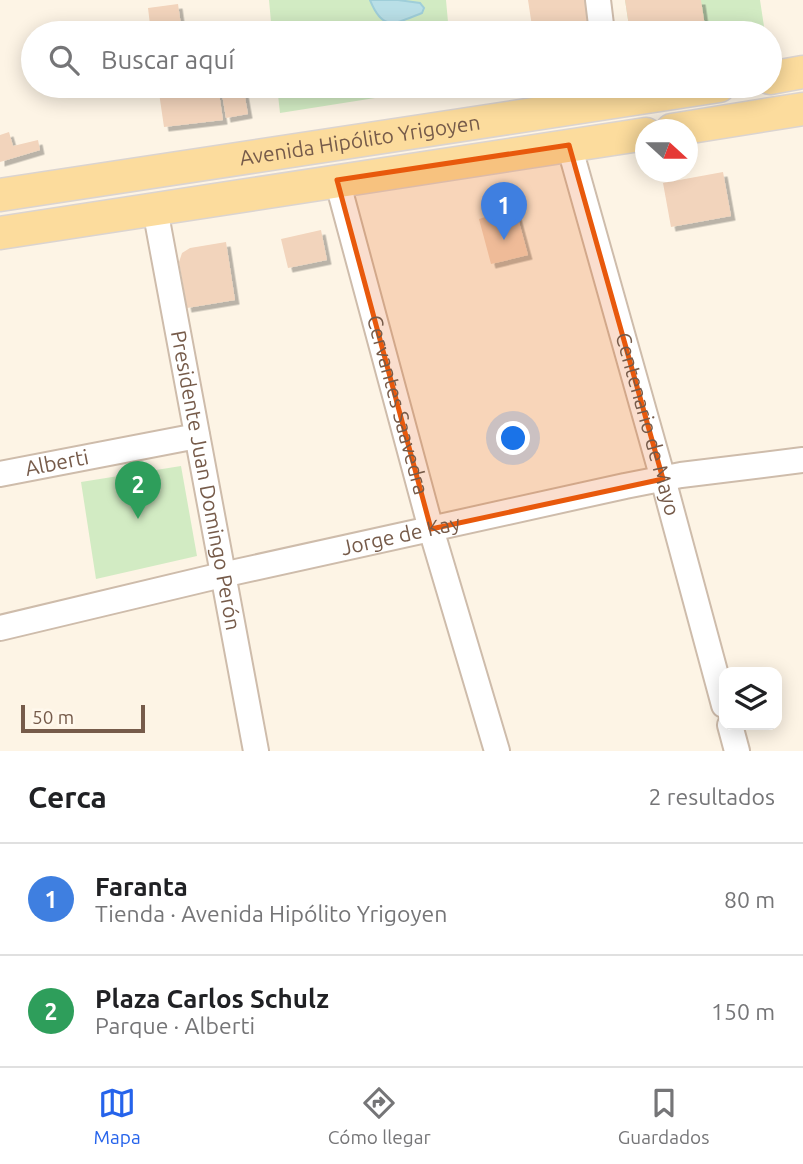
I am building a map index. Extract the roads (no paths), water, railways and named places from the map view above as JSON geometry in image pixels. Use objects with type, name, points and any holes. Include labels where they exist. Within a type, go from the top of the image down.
[{"type":"main road","points":[[782,76],[803,72]]},
{"type":"main road","name":"Avenida Hipólito Yrigoyen","points":[[0,195],[586,98]]},
{"type":"main road","points":[[698,126],[803,109]]},
{"type":"main road","name":"Avenida Hipólito Yrigoyen","points":[[0,233],[635,136]]},
{"type":"street","points":[[597,0],[600,21]]},
{"type":"street","name":"Centenario de Mayo","points":[[569,145],[719,686]]},
{"type":"street","name":"Cervantes Saavedra","points":[[337,180],[431,529],[497,751]]},
{"type":"street","name":"Presidente Juan Domingo Perón","points":[[155,209],[256,751]]},
{"type":"street","name":"Alberti","points":[[0,474],[197,436]]},
{"type":"street","name":"Jorge de Kay","points":[[0,628],[222,575],[663,478],[803,460]]},
{"type":"street","points":[[731,730],[737,751]]},
{"type":"water","points":[[370,0],[420,3],[424,8],[422,13],[400,21],[385,21]]},
{"type":"place","name":"Faranta","points":[[504,240]]},
{"type":"place","name":"Plaza Carlos Schulz","points":[[138,519]]}]
